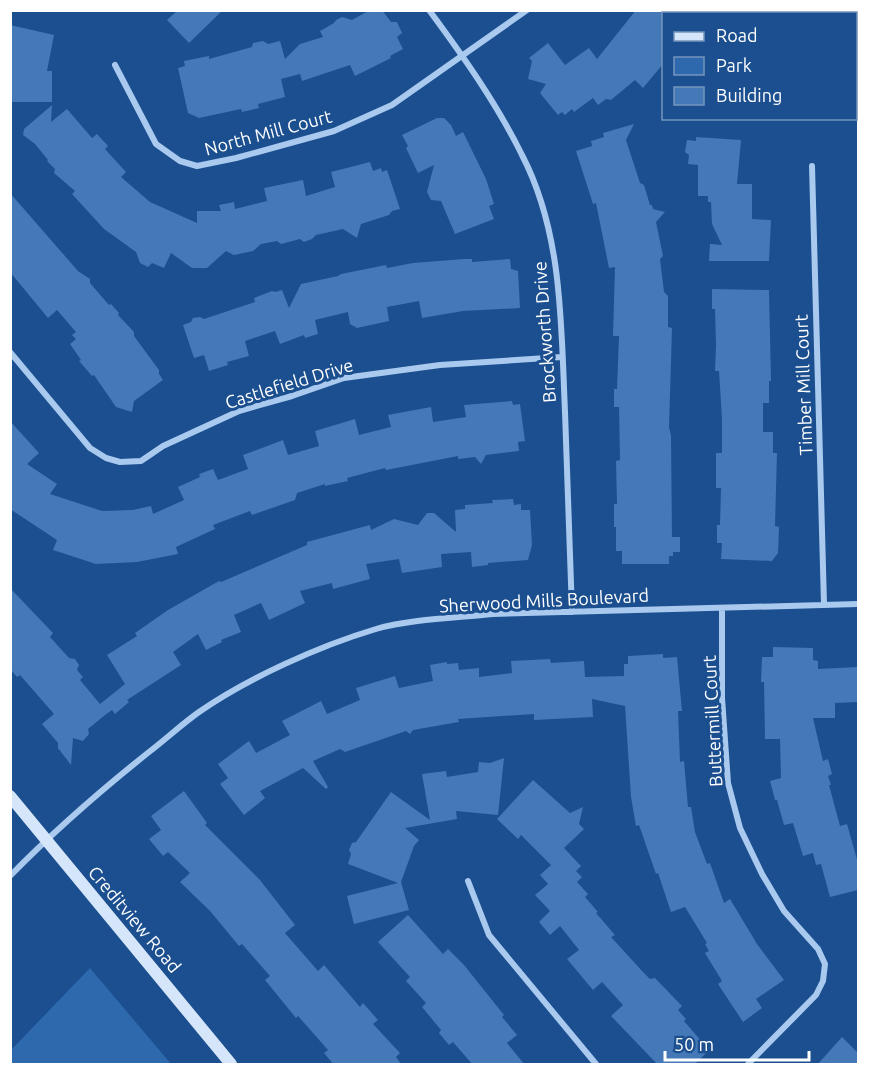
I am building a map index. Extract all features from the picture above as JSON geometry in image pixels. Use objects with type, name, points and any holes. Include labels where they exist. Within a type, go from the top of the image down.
[{"type":"main road","name":"Creditview Road","points":[[10,796],[231,1065]]},
{"type":"street","name":"Brockworth Drive","points":[[429,10],[462,55],[523,156],[539,198],[552,243],[559,288],[572,612]]},
{"type":"street","name":"North Mill Court","points":[[115,65],[156,144],[180,161],[197,166],[236,158],[334,131],[392,105],[527,10]]},
{"type":"street","name":"Timber Mill Court","points":[[812,166],[824,604]]},
{"type":"street","name":"Castlefield Drive","points":[[10,352],[90,448],[106,458],[120,462],[141,461],[162,446],[239,411],[344,378],[441,365],[562,357]]},
{"type":"street","name":"Sherwood Mills Boulevard","points":[[10,876],[83,806],[199,712],[234,690],[331,644],[378,628],[493,614],[858,604]]},
{"type":"street","name":"Buttermill Court","points":[[722,608],[724,736],[728,783],[737,817],[762,874],[784,910],[818,949],[825,964],[823,981],[816,995],[748,1065]]},
{"type":"street","points":[[468,881],[489,935],[596,1065]]},
{"type":"green space","points":[[90,968],[171,1064],[11,1064],[11,1050]]},
{"type":"building","points":[[178,10],[223,10],[189,43],[167,20]]},
{"type":"building","points":[[370,10],[382,10],[391,22],[397,22],[402,33],[397,37],[403,49],[390,56],[391,58],[355,76],[350,65],[302,81],[300,74],[281,79],[285,97],[258,104],[259,108],[242,112],[241,109],[199,118],[188,113],[178,68],[185,66],[184,61],[209,56],[209,59],[252,47],[253,43],[263,41],[268,44],[280,41],[285,59],[300,44],[323,37],[320,31],[336,20],[342,17],[352,20]]},
{"type":"building","points":[[636,10],[663,10],[662,65],[643,88],[635,80],[611,100],[606,99],[598,105],[593,98],[574,112],[572,109],[565,115],[562,112],[558,115],[540,93],[546,84],[528,79],[532,61],[529,58],[548,43],[565,65],[589,48],[597,59]]},
{"type":"building","points":[[10,25],[54,35],[47,71],[52,71],[52,102],[10,102]]},
{"type":"building","points":[[52,105],[51,122],[67,109],[92,138],[97,134],[108,146],[105,149],[126,172],[121,177],[150,202],[197,223],[197,211],[221,211],[219,205],[234,202],[235,209],[267,201],[264,188],[303,180],[306,196],[335,187],[331,172],[370,162],[373,171],[381,168],[382,172],[387,170],[400,209],[361,224],[357,238],[343,229],[316,235],[304,242],[300,239],[281,244],[277,241],[261,244],[253,251],[234,255],[226,251],[207,268],[192,268],[171,253],[164,268],[152,263],[148,267],[140,263],[136,252],[104,229],[72,194],[75,191],[54,173],[55,169],[35,144],[23,135],[24,129]]},
{"type":"building","points":[[437,118],[444,118],[451,125],[456,136],[463,132],[486,179],[494,204],[489,206],[494,219],[455,234],[441,201],[431,200],[427,192],[434,165],[418,173],[402,135]]},
{"type":"building","points":[[634,124],[626,140],[640,183],[644,185],[653,209],[665,212],[656,222],[663,256],[660,259],[664,292],[668,296],[668,327],[672,328],[669,427],[672,537],[680,537],[680,552],[673,552],[673,556],[669,556],[669,564],[622,564],[622,551],[616,551],[614,504],[617,504],[616,461],[620,460],[619,407],[614,407],[619,336],[613,336],[615,267],[609,268],[596,203],[593,204],[576,151],[592,146],[591,141],[604,137],[603,133]]},
{"type":"building","points":[[696,137],[741,140],[737,184],[752,184],[752,219],[771,220],[769,261],[709,261],[710,244],[722,245],[712,224],[711,202],[708,202],[708,196],[698,196],[698,165],[688,164],[689,155],[685,152],[687,140],[696,141]]},
{"type":"building","points":[[10,193],[78,271],[90,279],[90,283],[119,313],[118,315],[134,332],[134,336],[159,370],[163,380],[134,401],[132,412],[116,407],[94,375],[92,376],[79,361],[81,360],[70,344],[76,339],[72,335],[76,332],[57,310],[48,318],[10,272]]},
{"type":"building","points":[[472,259],[472,262],[510,259],[511,269],[518,271],[520,308],[463,311],[422,318],[419,301],[387,307],[389,321],[357,328],[350,324],[348,312],[315,320],[318,334],[305,338],[304,335],[280,344],[275,331],[245,341],[249,356],[227,362],[228,365],[209,371],[204,355],[194,358],[183,325],[191,322],[193,318],[204,319],[255,302],[254,298],[272,291],[282,290],[289,308],[301,284],[341,274],[386,265],[387,268],[413,263]]},
{"type":"building","points":[[712,289],[769,290],[771,381],[769,381],[769,403],[763,403],[763,432],[773,432],[773,453],[777,453],[775,526],[779,527],[778,553],[772,561],[721,559],[722,543],[717,543],[721,488],[716,488],[716,453],[722,453],[722,419],[719,371],[715,371],[715,309],[712,309]]},
{"type":"building","points":[[512,401],[513,405],[520,404],[525,441],[518,442],[519,451],[486,455],[481,464],[475,457],[458,459],[458,456],[386,470],[385,468],[347,478],[348,481],[325,486],[325,484],[297,493],[295,500],[252,515],[250,511],[213,525],[215,529],[176,547],[178,554],[137,562],[96,564],[53,550],[57,540],[10,509],[10,421],[39,453],[27,464],[57,484],[50,494],[102,511],[133,510],[151,506],[153,514],[184,500],[178,487],[200,477],[199,474],[213,469],[218,480],[248,469],[243,455],[283,440],[288,455],[319,446],[315,431],[355,419],[359,435],[391,427],[388,415],[431,407],[433,422],[466,417],[464,405]]},
{"type":"building","points":[[513,499],[514,505],[521,504],[521,510],[530,510],[532,545],[528,560],[488,563],[488,565],[472,567],[471,552],[441,554],[442,567],[402,573],[399,559],[366,564],[370,579],[333,589],[332,583],[300,591],[305,603],[269,620],[261,603],[234,615],[241,632],[221,640],[222,642],[206,650],[198,634],[173,652],[181,665],[127,700],[129,702],[115,714],[112,710],[105,715],[88,729],[89,734],[83,741],[73,738],[71,765],[58,748],[58,743],[42,724],[54,714],[20,675],[17,677],[10,669],[10,588],[53,633],[50,637],[69,658],[75,659],[79,665],[77,670],[83,677],[80,680],[100,704],[125,684],[107,655],[137,636],[135,633],[168,610],[219,581],[307,545],[307,542],[370,525],[371,530],[394,519],[418,525],[427,513],[434,513],[456,532],[455,510],[465,509],[465,505]]},
{"type":"building","points":[[773,647],[813,648],[813,660],[818,661],[818,669],[858,667],[858,702],[835,703],[835,718],[813,718],[823,761],[828,759],[832,774],[828,776],[831,785],[829,785],[840,826],[847,824],[858,863],[858,890],[830,897],[821,864],[816,865],[813,853],[803,856],[793,823],[784,825],[777,800],[775,800],[770,781],[781,778],[780,739],[765,739],[764,682],[761,682],[762,657],[773,657]]},
{"type":"building","points":[[663,654],[663,658],[677,657],[682,711],[678,711],[680,762],[684,761],[688,807],[691,807],[695,832],[707,864],[710,863],[724,903],[730,899],[757,944],[784,980],[756,999],[762,1008],[743,1022],[718,984],[722,981],[705,953],[709,951],[705,944],[707,943],[685,907],[671,912],[639,825],[636,826],[631,797],[625,706],[592,699],[593,717],[534,720],[534,714],[458,719],[459,722],[413,730],[410,734],[406,731],[345,752],[340,749],[313,761],[328,787],[326,789],[303,768],[260,791],[265,798],[244,815],[220,784],[228,778],[218,764],[249,741],[256,753],[290,735],[282,721],[321,701],[327,714],[360,700],[356,688],[395,676],[399,688],[433,681],[430,665],[447,662],[447,664],[458,663],[459,670],[479,668],[479,677],[512,673],[511,661],[550,659],[551,663],[584,661],[585,677],[624,676],[624,664],[628,664],[628,656]]},
{"type":"building","points":[[504,758],[498,815],[456,811],[457,819],[405,828],[419,840],[414,846],[401,882],[409,910],[354,924],[347,896],[398,883],[348,864],[352,843],[356,842],[391,792],[430,820],[422,774],[446,771],[447,777],[478,772],[479,762],[490,763]]},
{"type":"building","points":[[533,780],[570,813],[583,807],[579,824],[584,829],[564,848],[581,866],[576,871],[582,877],[577,882],[588,894],[585,897],[598,912],[596,913],[615,935],[611,937],[650,979],[655,978],[682,1006],[678,1010],[686,1019],[684,1021],[709,1050],[694,1065],[658,1065],[611,1016],[623,1005],[602,982],[593,990],[567,959],[579,950],[560,926],[550,935],[539,922],[550,911],[535,895],[548,884],[540,875],[551,865],[521,835],[518,839],[497,819]]},
{"type":"building","points":[[184,791],[207,823],[205,825],[260,880],[295,925],[285,933],[318,971],[324,965],[360,1007],[363,1003],[378,1020],[373,1024],[400,1053],[396,1057],[402,1065],[334,1065],[324,1053],[328,1050],[298,1016],[296,1018],[265,980],[270,976],[242,944],[239,946],[210,911],[180,882],[190,873],[168,852],[163,856],[149,839],[161,830],[151,816]]},
{"type":"building","points":[[408,915],[443,954],[448,949],[464,965],[504,1015],[502,1017],[517,1035],[507,1043],[525,1065],[473,1065],[453,1042],[449,1045],[439,1033],[441,1030],[422,1007],[426,1003],[406,981],[410,977],[378,942]]},
{"type":"building","points":[[842,1037],[858,1053],[858,1065],[817,1065]]}]
